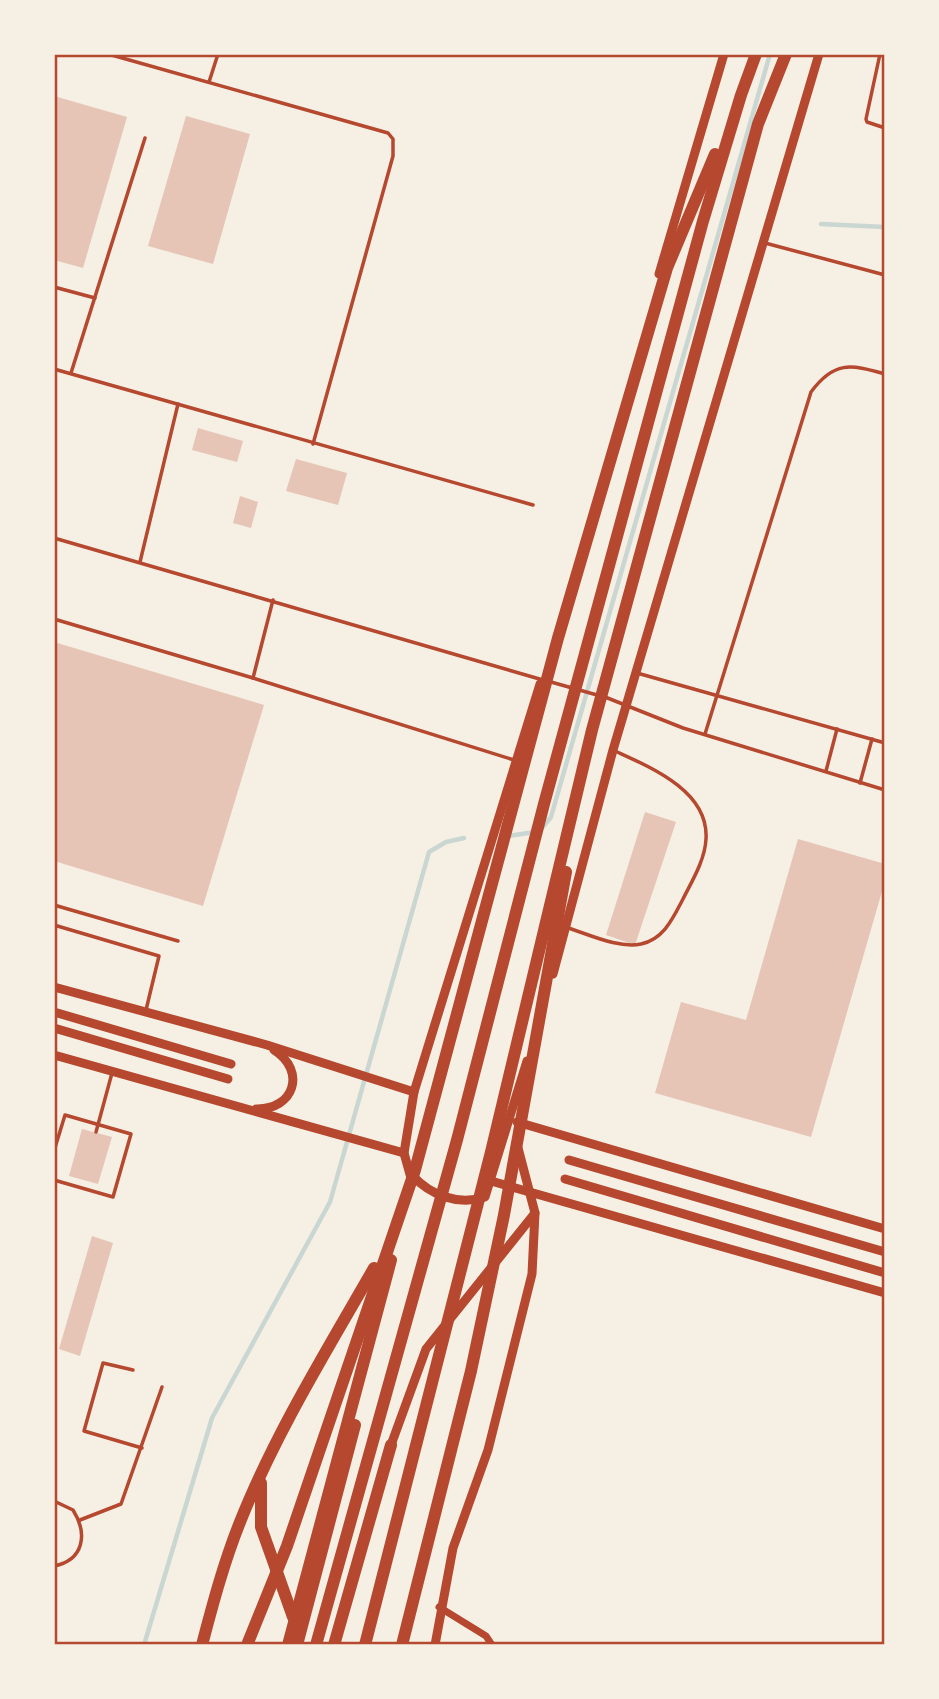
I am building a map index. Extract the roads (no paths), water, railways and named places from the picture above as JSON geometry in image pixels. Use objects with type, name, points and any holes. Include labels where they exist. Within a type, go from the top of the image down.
[{"type":"highway","points":[[288,1645],[558,638],[667,268],[756,54]]},
{"type":"highway","points":[[365,1645],[491,1153],[592,730],[758,124],[786,54]]},
{"type":"highway","points":[[316,1645],[457,1140],[544,804],[740,95]]},
{"type":"highway","points":[[402,1645],[471,1371],[501,1228],[592,730]]},
{"type":"highway","points":[[247,1645],[287,1546],[413,1172]]},
{"type":"highway","points":[[202,1645],[219,1580],[240,1521],[332,1341],[384,1250],[406,1197]]},
{"type":"highway","points":[[296,1645],[342,1481],[387,1279]]},
{"type":"highway","points":[[334,1645],[391,1445]]},
{"type":"highway","points":[[261,1477],[261,1527],[292,1609],[296,1645]]},
{"type":"street","points":[[724,54],[541,680],[414,1092],[404,1153],[413,1172],[425,1190],[469,1203],[485,1197],[491,1181],[566,927],[613,750],[819,54]]},
{"type":"street","points":[[54,987],[267,1045],[414,1092]]},
{"type":"street","points":[[54,1012],[231,1064]]},
{"type":"street","points":[[54,1028],[228,1079]]},
{"type":"street","points":[[246,1109],[272,1107],[281,1103],[291,1091],[293,1083],[288,1061],[267,1045]]},
{"type":"street","points":[[54,1055],[404,1153]]},
{"type":"street","points":[[435,1645],[439,1607],[453,1548],[488,1450],[532,1274],[535,1213],[532,1193],[509,1119]]},
{"type":"street","points":[[509,1119],[885,1229]]},
{"type":"street","points":[[569,1160],[885,1252]]},
{"type":"street","points":[[387,1279],[413,1172]]},
{"type":"street","points":[[565,1179],[885,1273]]},
{"type":"street","points":[[491,1181],[885,1293]]},
{"type":"street","points":[[391,1445],[426,1349],[535,1213]]},
{"type":"street","points":[[439,1607],[486,1636],[492,1645]]},
{"type":"lane","points":[[108,54],[388,133],[393,139],[393,156],[313,443]]},
{"type":"lane","points":[[209,82],[218,54]]},
{"type":"lane","points":[[880,54],[866,119],[867,122],[885,128]]},
{"type":"lane","points":[[71,373],[145,138]]},
{"type":"lane","points":[[765,243],[885,275]]},
{"type":"lane","points":[[54,286],[95,298]]},
{"type":"lane","points":[[705,734],[811,392],[822,377],[838,367],[863,368],[885,374]]},
{"type":"lane","points":[[54,369],[533,505]]},
{"type":"lane","points":[[140,562],[178,404]]},
{"type":"lane","points":[[54,538],[601,696],[705,734],[885,790]]},
{"type":"lane","points":[[253,678],[273,600]]},
{"type":"lane","points":[[54,619],[516,760]]},
{"type":"lane","points":[[636,673],[885,743]]},
{"type":"lane","points":[[826,772],[837,730]]},
{"type":"lane","points":[[860,783],[872,739]]},
{"type":"lane","points":[[566,927],[633,945],[650,941],[670,925],[697,872],[706,838],[700,811],[683,790],[659,771],[613,750]]},
{"type":"lane","points":[[54,905],[178,941]]},
{"type":"lane","points":[[54,925],[159,956],[146,1012]]},
{"type":"lane","points":[[96,1132],[113,1072]]},
{"type":"lane","points":[[54,1151],[65,1115],[131,1134],[113,1197],[54,1180]]},
{"type":"lane","points":[[81,1188],[83,1180]]},
{"type":"lane","points":[[133,1370],[103,1363],[84,1431],[142,1448]]},
{"type":"lane","points":[[80,1520],[112,1510],[121,1504],[162,1387]]},
{"type":"lane","points":[[54,1502],[73,1510],[80,1520],[82,1545],[76,1555],[66,1563],[54,1566]]},
{"type":"waterway","points":[[542,828],[551,817],[770,54]]},
{"type":"waterway","points":[[821,224],[885,227]]},
{"type":"waterway","points":[[508,836],[535,832]]},
{"type":"waterway","points":[[144,1645],[212,1418],[330,1202],[429,852],[446,842],[464,838]]}]
